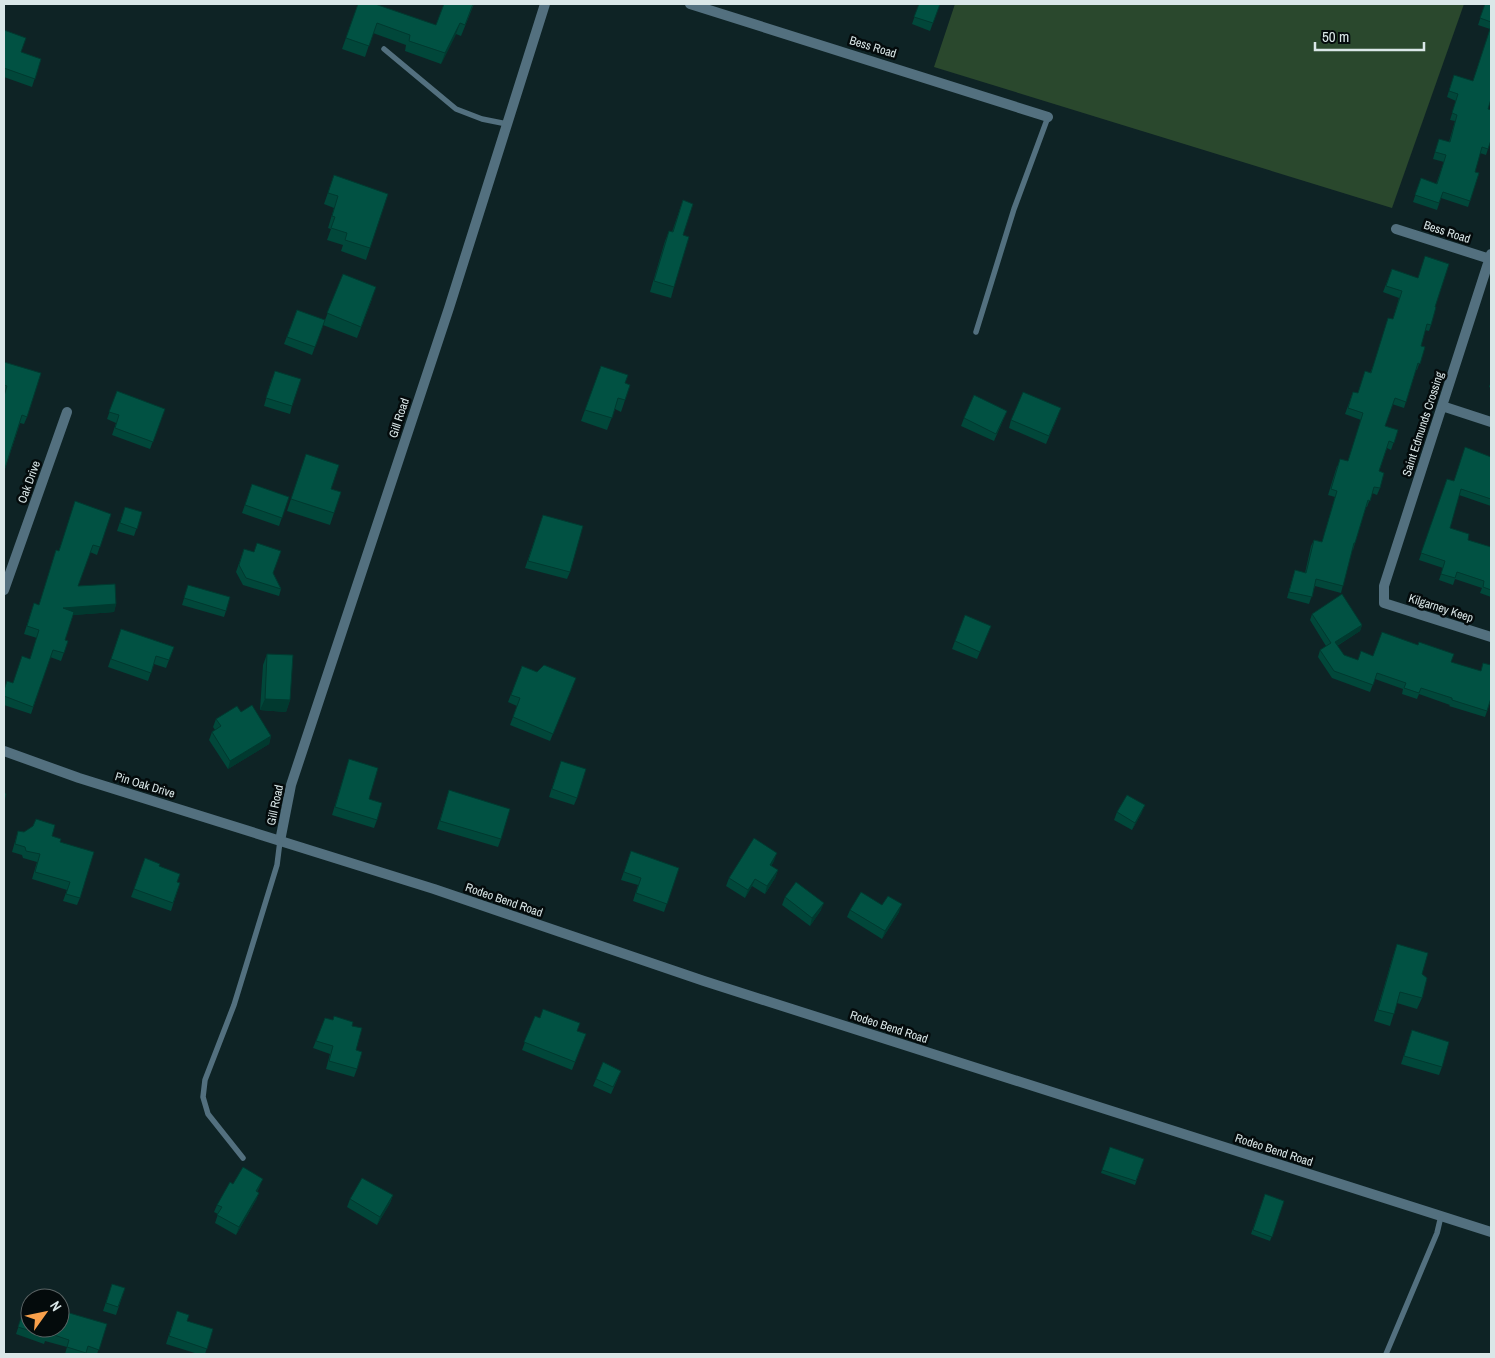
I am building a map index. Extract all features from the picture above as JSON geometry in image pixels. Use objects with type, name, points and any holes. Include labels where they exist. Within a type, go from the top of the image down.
[{"type":"street","name":"Gill Road","points":[[280,840],[291,785],[449,308],[545,4]]},
{"type":"street","name":"Bess Road","points":[[690,4],[1048,117]]},
{"type":"street","name":"Bess Road","points":[[1396,229],[1490,257]]},
{"type":"street","name":"Saint Edmunds Crossing","points":[[1384,603],[1384,586],[1490,257]]},
{"type":"street","points":[[1442,406],[1491,422]]},
{"type":"street","name":"Oak Drive","points":[[4,590],[67,412]]},
{"type":"street","name":"Kilgarney Keep","points":[[1384,603],[1491,637]]},
{"type":"street","name":"Pin Oak Drive","points":[[4,751],[79,778],[280,840]]},
{"type":"street","name":"Rodeo Bend Road","points":[[280,840],[434,889],[704,981],[1491,1232]]},
{"type":"lane","points":[[384,49],[456,109],[482,119],[507,124]]},
{"type":"lane","points":[[976,332],[1014,210],[1048,117]]},
{"type":"lane","points":[[243,1158],[208,1114],[203,1096],[205,1080],[234,1005],[277,865],[280,840]]},
{"type":"lane","points":[[1386,1354],[1436,1233],[1441,1216]]},
{"type":"green space","points":[[955,4],[1464,4],[1392,208],[934,67]]},
{"type":"building","points":[[358,4],[375,4],[436,25],[444,4],[473,4],[465,25],[460,23],[445,53],[409,41],[410,35],[377,23],[369,46],[346,38]]},
{"type":"building","points":[[919,4],[940,4],[933,23],[914,17]]},
{"type":"building","points":[[1485,4],[1491,4],[1491,22],[1480,18]]},
{"type":"building","points":[[1491,26],[1491,99],[1488,109],[1491,110],[1491,140],[1488,149],[1482,147],[1475,172],[1479,173],[1470,201],[1443,192],[1439,203],[1415,195],[1421,178],[1437,184],[1446,155],[1435,152],[1439,139],[1450,142],[1457,115],[1452,113],[1458,94],[1449,91],[1454,75],[1473,81]]},
{"type":"building","points":[[4,30],[26,38],[21,52],[41,59],[35,79],[4,68]]},
{"type":"building","points":[[334,175],[388,194],[370,248],[345,240],[347,233],[331,228],[335,217],[332,216],[338,196],[328,193]]},
{"type":"building","points":[[683,200],[693,204],[683,235],[689,237],[674,287],[654,281],[669,231],[673,232]]},
{"type":"building","points":[[1425,256],[1449,264],[1431,325],[1427,324],[1421,346],[1425,347],[1406,402],[1395,398],[1385,426],[1398,430],[1394,443],[1389,441],[1379,471],[1384,473],[1380,488],[1374,487],[1370,501],[1368,500],[1343,586],[1316,579],[1312,597],[1289,592],[1295,570],[1306,573],[1314,540],[1322,542],[1337,491],[1331,489],[1340,459],[1348,461],[1363,413],[1348,408],[1353,392],[1358,393],[1365,371],[1371,373],[1388,318],[1393,319],[1402,291],[1386,286],[1392,269],[1418,278]]},
{"type":"building","points":[[343,274],[376,287],[361,327],[327,313]]},
{"type":"building","points":[[297,310],[325,320],[315,347],[287,337]]},
{"type":"building","points":[[4,362],[41,373],[27,417],[22,415],[5,468],[4,396],[7,386],[4,385]]},
{"type":"building","points":[[601,366],[628,375],[625,383],[630,385],[625,400],[618,398],[612,418],[585,410]]},
{"type":"building","points":[[275,371],[301,379],[292,406],[266,398]]},
{"type":"building","points":[[117,391],[165,409],[153,442],[115,428],[119,415],[109,412]]},
{"type":"building","points":[[1023,392],[1061,408],[1049,436],[1011,420]]},
{"type":"building","points":[[974,395],[1007,411],[996,434],[964,418]]},
{"type":"building","points":[[1465,447],[1491,457],[1491,499],[1461,489],[1450,528],[1469,534],[1468,540],[1491,547],[1491,590],[1483,587],[1484,581],[1457,572],[1455,578],[1441,574],[1445,561],[1421,553],[1447,479],[1454,481]]},
{"type":"building","points":[[306,454],[339,465],[331,489],[341,492],[334,513],[291,499]]},
{"type":"building","points":[[252,484],[289,497],[282,518],[245,505]]},
{"type":"building","points":[[75,501],[111,514],[100,547],[93,545],[78,586],[115,584],[116,604],[63,608],[74,612],[65,640],[68,641],[64,653],[53,650],[33,707],[4,696],[4,690],[7,681],[13,683],[22,656],[30,659],[39,630],[27,626],[34,603],[39,605],[56,550],[59,551]]},
{"type":"building","points":[[125,507],[142,512],[137,529],[120,523]]},
{"type":"building","points":[[543,515],[583,526],[570,572],[528,561]]},
{"type":"building","points":[[257,543],[281,551],[273,573],[281,589],[246,578],[239,565],[244,549],[254,552]]},
{"type":"building","points":[[188,585],[230,597],[226,611],[184,598]]},
{"type":"building","points":[[1342,594],[1362,625],[1335,642],[1344,655],[1358,660],[1361,651],[1373,656],[1382,632],[1418,645],[1419,642],[1454,654],[1451,662],[1481,671],[1483,663],[1491,665],[1491,698],[1487,711],[1421,688],[1419,693],[1404,688],[1406,683],[1377,673],[1373,685],[1334,671],[1320,650],[1331,643],[1312,614]]},
{"type":"building","points":[[965,615],[991,626],[980,652],[955,641]]},
{"type":"building","points":[[121,629],[174,647],[169,660],[156,656],[151,673],[111,659]]},
{"type":"building","points":[[267,654],[293,655],[290,700],[265,699]]},
{"type":"building","points":[[544,665],[576,678],[553,734],[513,717],[520,698],[511,695],[522,666],[537,672]]},
{"type":"building","points":[[252,705],[271,736],[230,761],[212,732],[221,726],[216,719],[237,706],[241,712]]},
{"type":"building","points":[[349,759],[378,768],[369,799],[382,803],[377,820],[335,807]]},
{"type":"building","points":[[561,761],[586,769],[577,798],[552,789]]},
{"type":"building","points":[[449,790],[510,809],[501,839],[440,821]]},
{"type":"building","points":[[1127,795],[1145,805],[1135,823],[1117,812]]},
{"type":"building","points":[[36,819],[55,825],[52,836],[61,839],[60,842],[94,852],[80,898],[66,894],[70,882],[35,872],[40,854],[26,851],[25,847],[15,844],[18,831],[24,832],[33,826]]},
{"type":"building","points":[[754,838],[777,853],[770,865],[778,870],[767,886],[755,879],[748,890],[729,878]]},
{"type":"building","points":[[631,851],[679,868],[667,904],[636,893],[641,878],[624,872]]},
{"type":"building","points":[[145,858],[180,874],[177,882],[180,883],[173,903],[134,889]]},
{"type":"building","points":[[796,882],[824,903],[812,918],[785,897]]},
{"type":"building","points":[[861,892],[882,905],[888,896],[902,904],[885,931],[850,910]]},
{"type":"building","points":[[1397,944],[1428,953],[1422,974],[1427,978],[1422,998],[1400,992],[1394,1014],[1378,1010]]},
{"type":"building","points":[[543,1009],[580,1023],[577,1031],[586,1034],[575,1062],[524,1042],[535,1016],[540,1018]]},
{"type":"building","points":[[334,1016],[353,1022],[352,1026],[362,1028],[356,1050],[362,1052],[357,1069],[329,1061],[333,1046],[316,1041],[325,1018],[333,1020]]},
{"type":"building","points":[[1412,1030],[1449,1042],[1442,1067],[1404,1056]]},
{"type":"building","points":[[603,1062],[621,1071],[613,1087],[596,1079]]},
{"type":"building","points":[[1110,1147],[1144,1159],[1136,1181],[1102,1170]]},
{"type":"building","points":[[243,1167],[263,1179],[256,1191],[259,1193],[239,1227],[217,1215],[222,1207],[217,1205],[230,1182],[233,1184]]},
{"type":"building","points":[[362,1178],[393,1195],[380,1217],[350,1199]]},
{"type":"building","points":[[1265,1194],[1284,1201],[1272,1237],[1253,1230]]},
{"type":"building","points":[[112,1284],[125,1288],[118,1307],[106,1303]]},
{"type":"building","points":[[177,1311],[189,1315],[187,1321],[213,1329],[207,1349],[169,1336]]},
{"type":"building","points":[[70,1313],[107,1324],[99,1350],[88,1346],[86,1353],[67,1347],[69,1340],[63,1338],[70,1338]]}]
